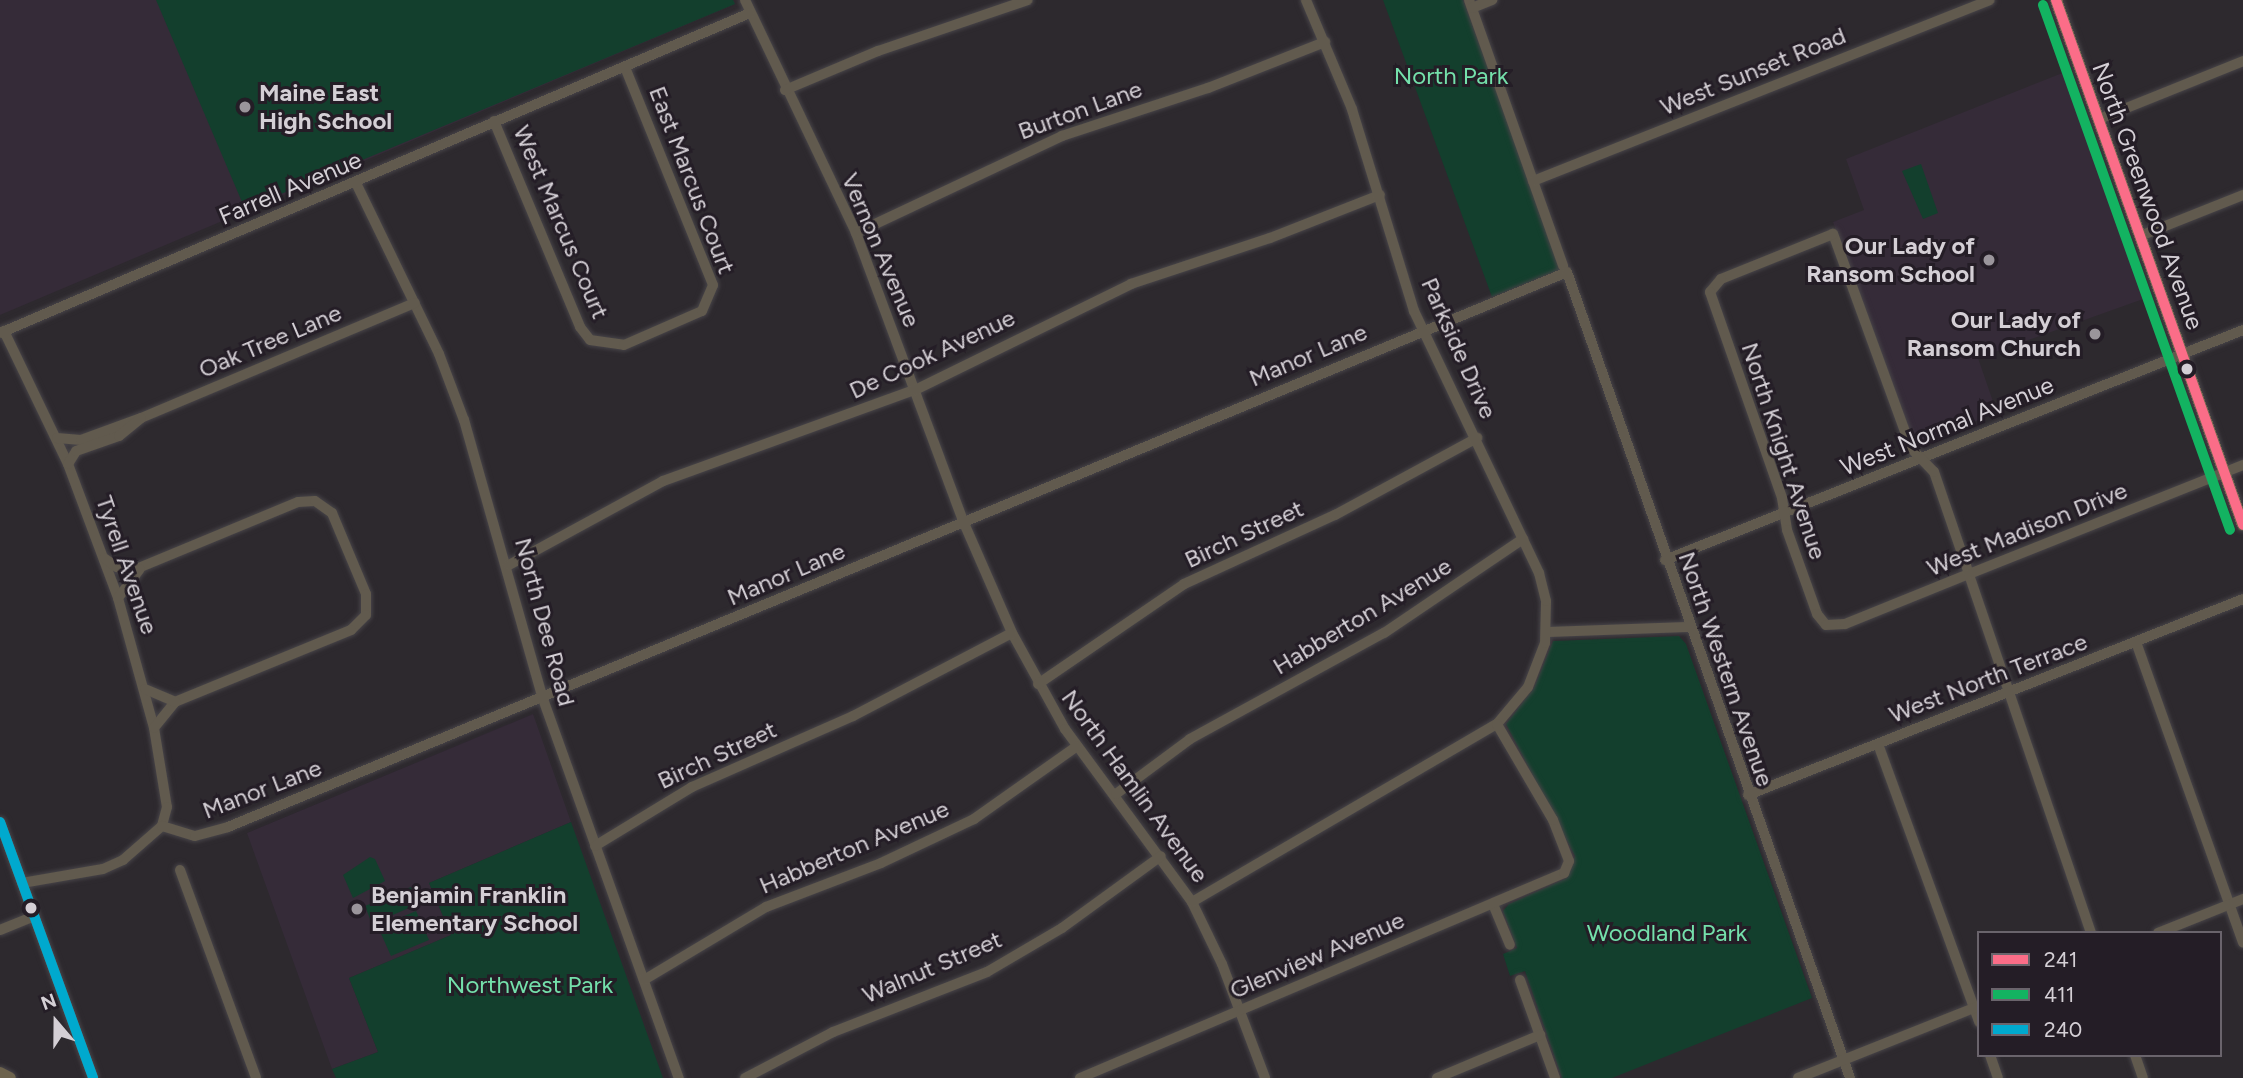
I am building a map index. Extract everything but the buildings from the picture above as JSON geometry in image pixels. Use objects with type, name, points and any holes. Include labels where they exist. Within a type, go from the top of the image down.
[{"type":"main road","name":"North Greenwood Avenue","points":[[2056,0],[2243,525]]},
{"type":"main road","points":[[0,1073],[10,1078]]},
{"type":"street","name":"Vernon Avenue","points":[[745,0],[785,90],[856,233],[964,523]]},
{"type":"street","points":[[785,90],[878,51],[1028,0]]},
{"type":"street","name":"Parkside Drive","points":[[1306,0],[1325,42],[1380,195],[1424,329],[1477,438],[1543,587],[1546,632]]},
{"type":"street","points":[[1470,4],[1492,0]]},
{"type":"street","name":"West Sunset Road","points":[[1533,181],[1989,0]]},
{"type":"street","name":"North Western Avenue","points":[[1470,4],[1850,1078]]},
{"type":"street","name":"Farrell Avenue","points":[[2,332],[750,13]]},
{"type":"street","name":"Burton Lane","points":[[856,233],[1062,136],[1216,85],[1325,42]]},
{"type":"street","points":[[2099,119],[2243,61]]},
{"type":"street","name":"East Marcus Court","points":[[625,67],[713,285],[702,311],[668,326]]},
{"type":"street","name":"West Marcus Court","points":[[495,121],[580,327],[590,341],[624,345],[668,326]]},
{"type":"street","name":"North Dee Road","points":[[356,183],[415,303],[464,420],[509,565],[543,699],[679,1078]]},
{"type":"street","name":"De Cook Avenue","points":[[509,565],[663,481],[915,390],[1130,284],[1283,233],[1380,195]]},
{"type":"street","points":[[2140,236],[2243,195]]},
{"type":"street","name":"North Knight Avenue","points":[[1826,625],[1813,602],[1712,303],[1713,288],[1721,279],[1833,234],[1911,448],[1923,459]]},
{"type":"street","name":"Manor Lane","points":[[162,826],[195,836],[212,833],[543,699],[1565,269]]},
{"type":"street","name":"Oak Tree Lane","points":[[57,438],[81,440],[141,418],[415,303]]},
{"type":"street","name":"West Normal Avenue","points":[[1665,560],[2243,330]]},
{"type":"street","name":"Tyrell Avenue","points":[[2,332],[57,438],[118,598],[154,728],[167,807],[162,826]]},
{"type":"street","name":"Oak Tree Lane","points":[[68,464],[76,452],[119,436],[141,418]]},
{"type":"street","name":"Birch Street","points":[[1038,684],[1184,584],[1335,515],[1477,438]]},
{"type":"street","points":[[1923,459],[1934,471],[2090,931]]},
{"type":"street","name":"West Madison Drive","points":[[1826,625],[1845,624],[2243,466]]},
{"type":"street","points":[[118,598],[132,575],[149,565],[307,500],[324,505],[332,513],[351,554],[368,607],[358,624],[175,702],[154,728]]},
{"type":"street","name":"North Hamlin Avenue","points":[[964,523],[1012,633],[1038,684],[1077,746],[1116,794],[1192,902],[1241,1010],[1265,1078]]},
{"type":"street","name":"Habberton Avenue","points":[[1116,794],[1190,739],[1384,633],[1523,539]]},
{"type":"street","points":[[104,558],[123,569],[149,565]]},
{"type":"street","name":"West North Terrace","points":[[1748,795],[2243,599]]},
{"type":"street","points":[[1192,902],[1497,724],[1528,687],[1546,632],[1689,627]]},
{"type":"street","name":"Birch Street","points":[[594,846],[692,786],[853,716],[1012,633]]},
{"type":"street","points":[[2136,642],[2243,943]]},
{"type":"street","points":[[145,689],[175,702]]},
{"type":"street","name":"Glenview Avenue","points":[[1080,1078],[1557,877],[1568,867],[1553,820],[1497,724]]},
{"type":"street","points":[[1798,1078],[1976,1007],[1878,744]]},
{"type":"street","name":"Habberton Avenue","points":[[644,980],[766,907],[881,863],[974,818],[1077,746]]},
{"type":"street","points":[[0,822],[93,1078]]},
{"type":"street","points":[[22,883],[103,869],[122,860],[162,826]]},
{"type":"street","name":"Walnut Street","points":[[745,1078],[822,1037],[987,972],[1062,928],[1161,856]]},
{"type":"street","points":[[180,870],[256,1078]]},
{"type":"street","points":[[2163,931],[2243,899]]},
{"type":"street","points":[[1493,904],[1510,945]]},
{"type":"street","points":[[0,930],[34,916]]},
{"type":"street","points":[[1520,980],[1555,1078]]},
{"type":"street","points":[[1437,1078],[1540,1035]]},
{"type":"street","points":[[1991,1057],[1998,1078]]},
{"type":"street","points":[[2136,1057],[2143,1078]]},
{"type":"shaded area","name":"Maine East High School","points":[[0,0],[733,0],[735,4],[0,315]]},
{"type":"shaded area","name":"Our Lady of Ransom School","points":[[2065,72],[2146,298],[1978,358],[1997,413],[1922,442],[1910,437],[1833,222],[1864,210],[1846,159]]},
{"type":"shaded area","name":"Benjamin Franklin Elementary School","points":[[533,714],[571,822],[429,883],[451,935],[349,978],[378,1052],[332,1069],[247,833]]},
{"type":"green space","points":[[156,0],[733,0],[735,4],[245,209]]},
{"type":"green space","name":"North Park","points":[[1383,0],[1463,0],[1561,269],[1492,297]]},
{"type":"green space","points":[[1921,164],[1938,213],[1923,219],[1902,171]]},
{"type":"green space","name":"Woodland Park","points":[[1679,636],[1686,644],[1812,998],[1612,1078],[1562,1078],[1525,971],[1510,976],[1503,954],[1517,948],[1503,911],[1509,904],[1567,878],[1575,856],[1506,724],[1534,688],[1553,641]]},
{"type":"green space","name":"Northwest Park","points":[[571,822],[663,1078],[336,1078],[332,1069],[378,1052],[349,978],[451,935],[429,883]]},
{"type":"green space","points":[[370,857],[375,859],[385,881],[353,898],[343,875]]},
{"type":"green space","points":[[411,887],[418,904],[372,924],[365,906]]},
{"type":"green space","points":[[416,911],[429,940],[391,956],[378,927]]},
{"type":"transit line","name":"241","points":[[2056,0],[2243,525]]},
{"type":"transit line","name":"411","points":[[2043,5],[2230,530]]},
{"type":"transit line","name":"240","points":[[0,822],[93,1078]]},
{"type":"place","name":"Maine East High School","points":[[245,107]]},
{"type":"place","name":"Our Lady of Ransom School","points":[[1989,260]]},
{"type":"place","name":"Our Lady of Ransom Church","points":[[2095,334]]},
{"type":"place","name":"Benjamin Franklin Elementary School","points":[[357,909]]}]
